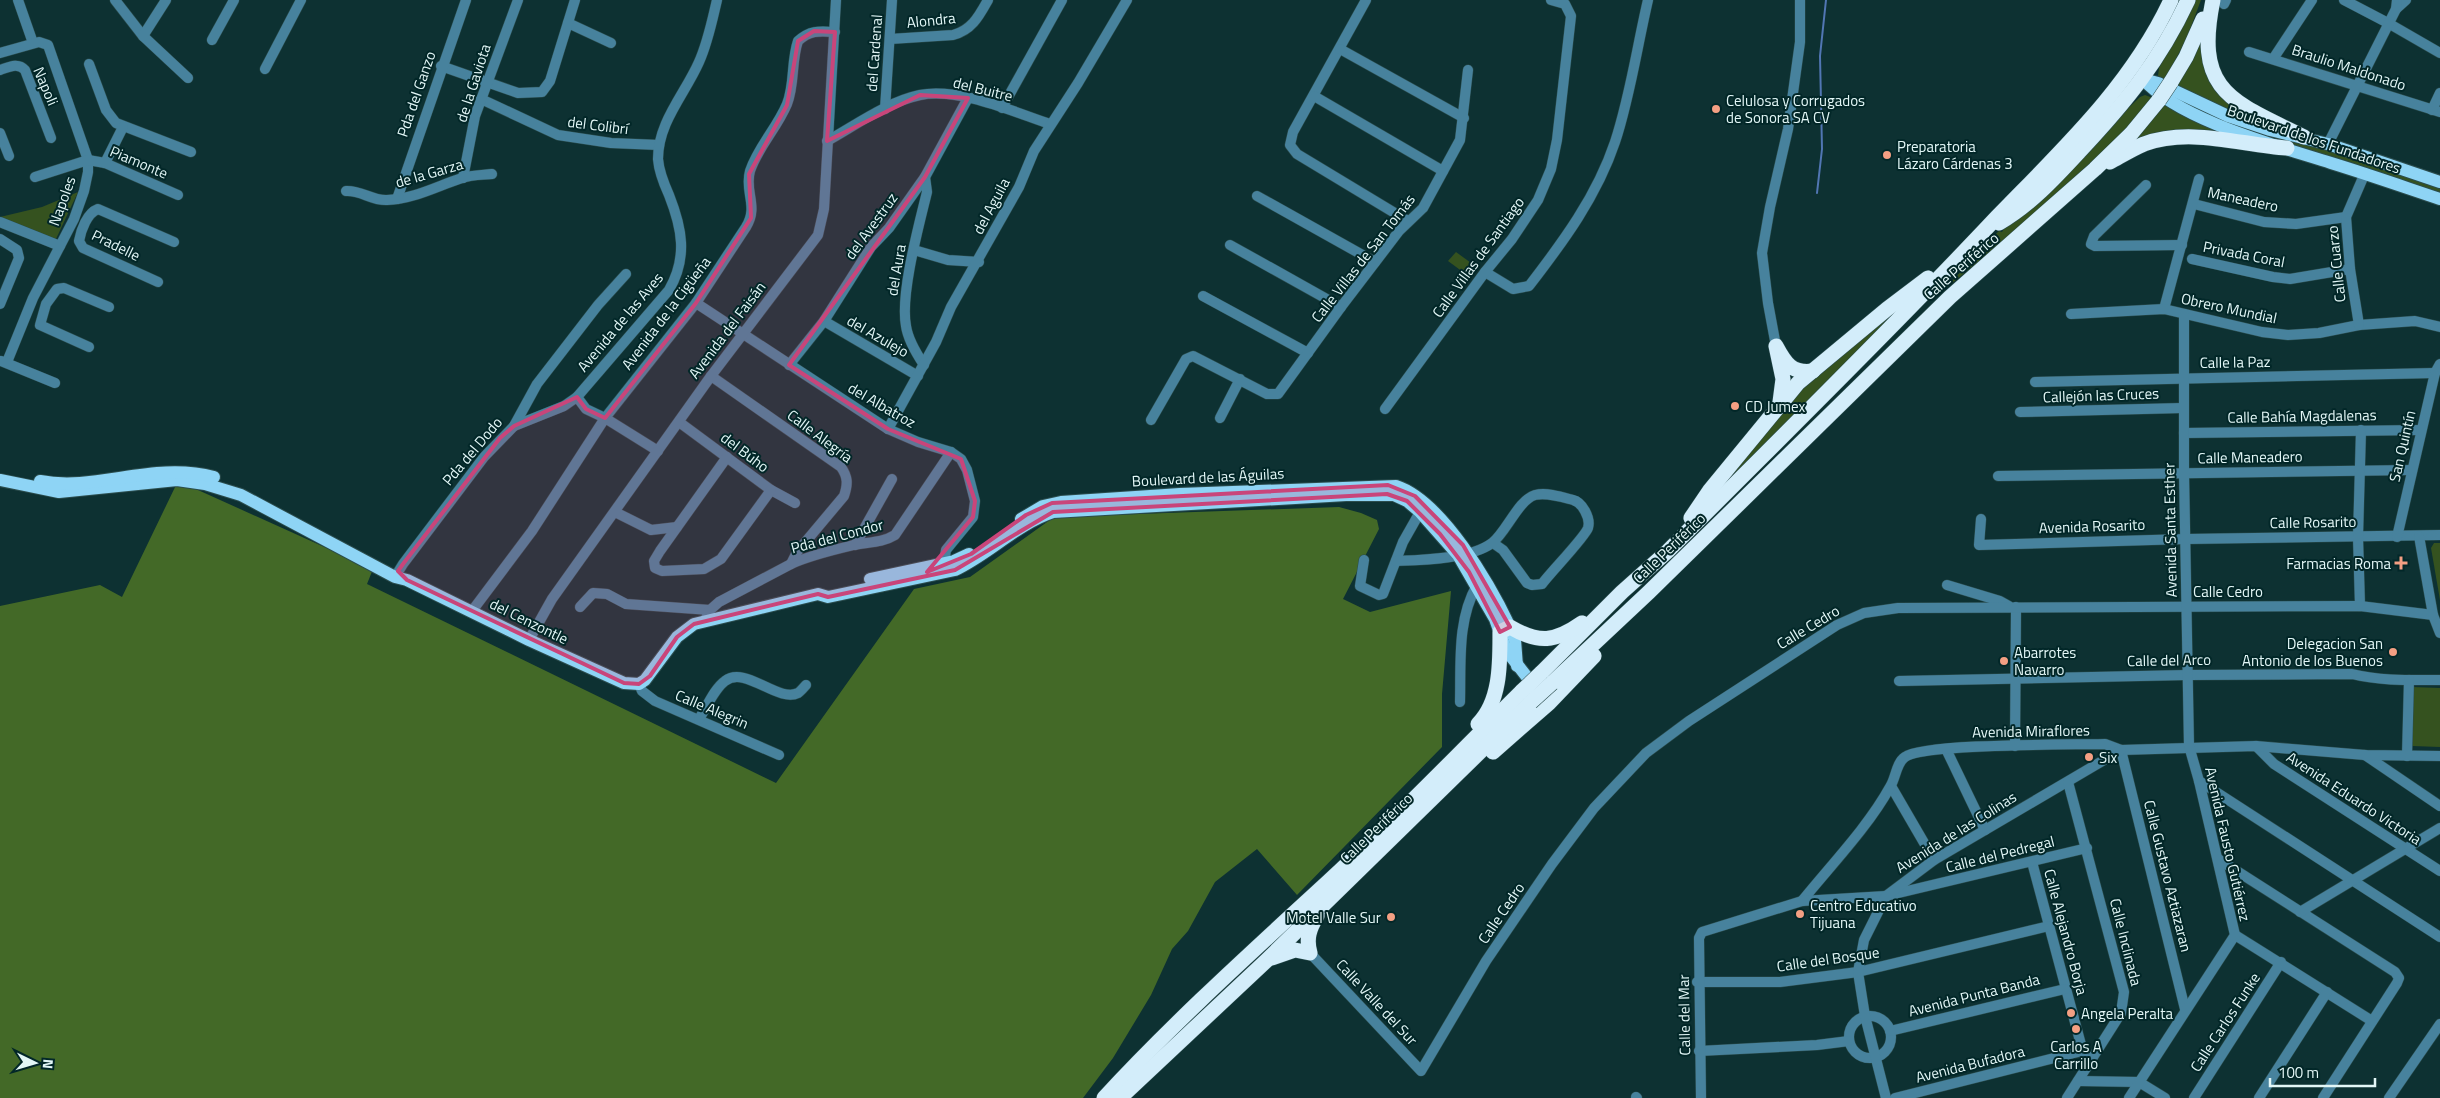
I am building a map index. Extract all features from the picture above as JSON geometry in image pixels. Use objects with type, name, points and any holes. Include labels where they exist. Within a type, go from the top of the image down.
[{"type":"highway","name":"Calle Periférico","points":[[1120,1098],[1266,961],[1434,795],[1546,678],[1622,592],[1668,551],[1970,247],[2112,95],[2141,57],[2157,31],[2171,0]]},
{"type":"highway","points":[[1984,231],[2019,211],[2109,121],[2144,79],[2167,43],[2188,0]]},
{"type":"highway","points":[[2218,1],[2206,48],[2212,71],[2219,83],[2236,102],[2304,137]]},
{"type":"highway","name":"Calle Periférico","points":[[1546,678],[1649,592],[1950,297],[2095,169],[2131,134],[2172,82],[2218,1]]},
{"type":"highway","points":[[2095,169],[2145,144],[2181,137],[2215,139],[2287,148]]},
{"type":"highway","points":[[1668,551],[1710,490],[1798,383],[1887,309],[1970,247]]},
{"type":"highway","points":[[1776,346],[1790,368],[1804,372],[1812,371]]},
{"type":"highway","points":[[1776,346],[1784,379],[1778,407]]},
{"type":"highway","points":[[1454,758],[1456,747],[1486,715],[1494,699],[1505,629],[1533,638],[1556,637],[1567,633],[1622,592]]},
{"type":"highway","points":[[1434,795],[1458,782],[1549,703],[1614,635],[1649,592]]},
{"type":"highway","name":"Calle Periférico","points":[[1104,1098],[1151,1048],[1295,910],[1330,880],[1454,758],[1527,697]]},
{"type":"highway","points":[[1266,961],[1288,951],[1310,953],[1308,932],[1327,900]]},
{"type":"main road","name":"Boulevard de los Fundadores","points":[[2144,79],[2158,83],[2228,116],[2270,130],[2328,144],[2440,182]]},
{"type":"main road","name":"Boulevard de los Fundadores","points":[[2144,79],[2154,90],[2181,107],[2252,138],[2365,173],[2440,199]]},
{"type":"main road","points":[[0,471],[59,483],[177,471],[206,475],[243,492]]},
{"type":"main road","points":[[0,480],[59,492],[177,480],[243,492]]},
{"type":"main road","name":"Boulevard de las Águilas","points":[[818,594],[825,588],[944,563],[971,554],[1026,515],[1052,503],[1180,494],[1388,485],[1404,488],[1415,496],[1464,554],[1505,629],[1506,650],[1517,666],[1549,703]]},
{"type":"main road","name":"del Cenzontle","points":[[243,492],[400,576],[529,640],[624,683],[639,684]]},
{"type":"main road","name":"Boulevard de las Águilas","points":[[639,684],[650,676],[677,637],[708,615],[818,594],[828,596],[955,570],[972,562],[1030,523],[1046,515],[1062,511],[1336,495],[1387,494],[1400,497],[1420,512],[1464,554],[1477,585],[1505,629]]},
{"type":"street","points":[[0,54],[33,43],[18,0]]},
{"type":"street","points":[[115,0],[143,36],[188,78]]},
{"type":"street","points":[[143,36],[166,0]]},
{"type":"street","points":[[212,40],[234,0]]},
{"type":"street","points":[[265,69],[302,0]]},
{"type":"street","name":"Pda del Ganzo","points":[[397,199],[466,0]]},
{"type":"street","name":"de la Gaviota","points":[[463,178],[481,99],[518,0]]},
{"type":"street","points":[[442,66],[518,93],[542,92],[550,81],[575,0]]},
{"type":"street","name":"Avenida de las Aves","points":[[514,426],[564,406],[577,397],[669,290],[680,266],[681,234],[660,172],[660,145],[670,116],[699,63],[707,44],[717,0]]},
{"type":"street","name":"Avenida del Faisán","points":[[529,640],[552,599],[616,512],[711,376],[818,235],[824,209],[836,0]]},
{"type":"street","name":"del Cardenal","points":[[885,109],[892,0]]},
{"type":"street","name":"Alondra","points":[[890,39],[954,35],[963,32],[976,21],[988,0]]},
{"type":"street","points":[[1002,108],[1062,0]]},
{"type":"street","name":"del Aguila","points":[[888,429],[924,365],[951,307],[1019,187],[1029,161],[1127,0]]},
{"type":"street","points":[[1366,0],[1293,132],[1290,145],[1296,154],[1408,221]]},
{"type":"street","name":"Calle Villas de Santiago","points":[[1386,409],[1485,272],[1512,239],[1538,200],[1551,169],[1557,140],[1571,16],[1565,4],[1552,0]]},
{"type":"street","points":[[1485,272],[1513,289],[1523,289],[1529,286],[1569,235],[1604,170],[1615,142],[1648,0]]},
{"type":"street","points":[[1776,346],[1762,254],[1770,207],[1788,129],[1800,42],[1800,0]]},
{"type":"street","points":[[2273,59],[2312,0]]},
{"type":"street","points":[[2344,0],[2388,22],[2440,53]]},
{"type":"street","points":[[2328,144],[2396,5],[2406,0]]},
{"type":"street","points":[[568,23],[611,43]]},
{"type":"street","name":"Avenida de la Cigüeña","points":[[472,611],[532,531],[605,418],[696,302],[752,218],[753,208],[748,187],[749,174],[787,105],[798,41],[806,33],[814,31],[835,32]]},
{"type":"street","name":"Napoles","points":[[3,361],[74,219],[84,191],[88,160],[48,45],[43,41],[33,43]]},
{"type":"street","points":[[1340,49],[1464,118]]},
{"type":"street","name":"Braulio Maldonado","points":[[2249,52],[2436,111]]},
{"type":"street","points":[[89,64],[106,110],[111,118],[123,127],[192,152]]},
{"type":"street","name":"Napoli","points":[[0,70],[19,65],[25,70],[51,138]]},
{"type":"street","name":"Calle Villas de San Tomás","points":[[1240,379],[1267,394],[1273,396],[1278,394],[1374,262],[1408,221],[1423,208],[1460,140],[1468,70]]},
{"type":"street","points":[[2436,111],[2440,93]]},
{"type":"street","name":"del Buitre","points":[[827,140],[885,109],[920,95],[951,94],[1050,124]]},
{"type":"street","points":[[1314,96],[1443,171]]},
{"type":"street","name":"del Avestruz","points":[[789,365],[824,322],[871,247],[889,228],[925,177],[968,98]]},
{"type":"street","name":"del Colibrí","points":[[481,99],[558,135],[598,142],[660,145]]},
{"type":"street","points":[[105,163],[123,127]]},
{"type":"street","points":[[0,133],[9,156]]},
{"type":"street","points":[[36,177],[88,160]]},
{"type":"street","name":"Piamonte","points":[[88,160],[105,163],[178,195]]},
{"type":"street","name":"Calle Cuarzo","points":[[2359,325],[2350,270],[2346,217],[2365,173]]},
{"type":"street","name":"de la Garza","points":[[346,191],[356,191],[381,200],[397,199],[414,196],[463,178],[492,174]]},
{"type":"street","name":"del Aura","points":[[924,365],[914,349],[906,327],[905,302],[927,192],[925,177]]},
{"type":"street","points":[[2164,309],[2194,204],[2199,179]]},
{"type":"street","points":[[2146,185],[2094,236],[2091,244],[2095,246],[2182,245]]},
{"type":"street","points":[[1257,196],[1374,262]]},
{"type":"street","name":"Maneadero","points":[[2194,204],[2264,222],[2296,224],[2346,217]]},
{"type":"street","points":[[74,219],[85,224],[92,212],[98,209],[174,242]]},
{"type":"street","points":[[0,222],[60,246]]},
{"type":"street","name":"Pradelle","points":[[85,224],[79,241],[83,248],[158,282]]},
{"type":"street","points":[[0,304],[19,258],[17,250],[3,240],[10,226]]},
{"type":"street","points":[[1230,246],[1340,307]]},
{"type":"street","points":[[914,250],[954,260],[978,262]]},
{"type":"street","name":"Privada Coral","points":[[2192,259],[2290,279],[2350,270]]},
{"type":"street","name":"Pda del Dodo","points":[[400,576],[484,457],[514,426],[537,384],[598,306],[626,274]]},
{"type":"street","points":[[90,347],[40,325],[46,304],[57,289],[64,288],[109,307]]},
{"type":"street","points":[[1203,296],[1308,353]]},
{"type":"street","points":[[33,298],[46,304]]},
{"type":"street","name":"del Albatroz","points":[[696,302],[888,429],[918,442],[950,452],[960,459],[967,470],[975,501],[973,517],[946,550],[944,563]]},
{"type":"street","name":"Obrero Mundial","points":[[2071,314],[2164,309],[2262,332],[2288,335],[2318,333],[2359,325],[2415,321],[2440,327]]},
{"type":"street","name":"Avenida Santa Esther","points":[[2184,314],[2183,408],[2189,746]]},
{"type":"street","name":"del Azulejo","points":[[824,322],[918,376]]},
{"type":"street","points":[[1151,420],[1186,359],[1198,357],[1240,379],[1220,418]]},
{"type":"street","points":[[3,361],[55,383]]},
{"type":"street","name":"San Quintín","points":[[2397,537],[2421,430],[2435,374],[2440,364]]},
{"type":"street","name":"Calle la Paz","points":[[2035,382],[2435,374]]},
{"type":"street","name":"Calle Alegría","points":[[711,376],[841,467],[847,476],[848,487],[844,496],[797,552],[791,564]]},
{"type":"street","points":[[577,397],[586,410],[605,418],[658,451]]},
{"type":"street","name":"Callejón las Cruces","points":[[2020,412],[2183,408]]},
{"type":"street","name":"del Búho","points":[[679,422],[771,490],[795,503]]},
{"type":"street","points":[[2360,606],[2358,537],[2361,430]]},
{"type":"street","name":"Calle Bahía Magdalenas","points":[[2184,433],[2421,430]]},
{"type":"street","name":"Pda del Condor","points":[[708,615],[718,602],[803,558],[855,545],[886,541],[895,535],[950,452]]},
{"type":"street","points":[[727,457],[654,561],[655,568],[662,571],[704,569],[721,559],[771,490]]},
{"type":"street","name":"Calle Maneadero","points":[[1998,476],[2412,470]]},
{"type":"street","points":[[855,545],[892,479]]},
{"type":"street","points":[[1396,561],[1464,554],[1492,543],[1526,501],[1534,495],[1547,494],[1576,501],[1583,506],[1589,524],[1587,531],[1542,584],[1532,586],[1527,583],[1503,550],[1492,543]]},
{"type":"street","points":[[616,512],[651,530],[677,527]]},
{"type":"street","points":[[1364,560],[1360,586],[1379,595],[1385,591],[1403,542],[1420,512]]},
{"type":"street","name":"Avenida Rosarito","points":[[1982,519],[1979,545],[2186,539]]},
{"type":"street","name":"Calle Rosarito","points":[[2186,539],[2440,535]]},
{"type":"street","points":[[2419,536],[2433,615],[2440,633]]},
{"type":"street","points":[[1947,584],[2013,607],[2016,679],[2015,746]]},
{"type":"street","points":[[1460,702],[1463,616],[1477,585]]},
{"type":"street","points":[[580,607],[593,593],[599,592],[626,604],[708,615]]},
{"type":"street","name":"Calle Cedro","points":[[1422,1071],[1486,961],[1552,864],[1594,808],[1646,753],[1689,721],[1837,625],[1864,613],[1892,608],[2360,606],[2433,615]]},
{"type":"street","name":"Calle del Arco","points":[[1899,681],[2188,675],[2352,674],[2409,680],[2440,680]]},
{"type":"street","points":[[699,719],[724,681],[732,677],[744,678],[787,695],[798,693],[806,685]]},
{"type":"street","points":[[2407,756],[2409,680]]},
{"type":"street","name":"Calle Alegrin","points":[[639,684],[642,691],[655,701],[779,755]]},
{"type":"street","name":"Avenida Miraflores","points":[[1802,901],[1871,816],[1891,786],[1904,757],[1946,748],[2105,744],[2122,750],[2189,746],[2256,746],[2364,755],[2440,756]]},
{"type":"street","name":"Avenida Fausto Gutiérrez","points":[[2129,1098],[2234,935],[2218,859],[2189,746]]},
{"type":"street","name":"Avenida Eduardo Victoria","points":[[2256,746],[2274,764],[2440,871]]},
{"type":"street","points":[[1946,748],[1986,830]]},
{"type":"street","name":"Avenida de las Colinas","points":[[1886,1098],[1864,1016],[1858,972],[1866,933],[1886,896],[1934,860],[2122,750]]},
{"type":"street","name":"Calle Gustavo Aztiazaran","points":[[2122,750],[2185,1010]]},
{"type":"street","points":[[2364,755],[2440,806]]},
{"type":"street","points":[[2199,781],[2440,937]]},
{"type":"street","name":"Calle Inclinada","points":[[2067,1098],[2121,1013],[2124,1001],[2124,992],[2068,782]]},
{"type":"street","points":[[1891,786],[1934,860]]},
{"type":"street","points":[[2300,912],[2440,828]]},
{"type":"street","name":"Calle del Pedregal","points":[[1802,901],[1886,896],[2087,848]]},
{"type":"street","points":[[2218,859],[2395,972],[2399,978],[2323,1098]]},
{"type":"street","name":"Calle Alejandro Borja","points":[[2032,862],[2087,1067]]},
{"type":"street","name":"Calle del Mar","points":[[1701,1098],[1698,938],[1702,932],[1802,901]]},
{"type":"street","name":"Calle del Bosque","points":[[1698,982],[1780,982],[1858,972],[2049,926]]},
{"type":"street","points":[[2234,935],[2281,962],[2372,1021]]},
{"type":"street","name":"Calle Valle del Sur","points":[[1310,953],[1422,1071]]},
{"type":"street","name":"Calle Carlos Funke","points":[[2194,1098],[2281,962]]},
{"type":"street","name":"Avenida Punta Banda","points":[[1890,1031],[2065,989]]},
{"type":"street","points":[[2259,1098],[2327,992]]},
{"type":"street","points":[[1864,1016],[1880,1018],[1890,1031],[1888,1047],[1875,1057],[1866,1058],[1859,1055],[1852,1049],[1849,1041],[1852,1026],[1864,1016]]},
{"type":"street","points":[[2389,1098],[2440,1024]]},
{"type":"street","points":[[1700,1051],[1818,1045],[1849,1041]]},
{"type":"street","name":"Avenida Bufadora","points":[[1895,1098],[2082,1051]]},
{"type":"street","points":[[2078,1081],[2139,1082],[2165,1098]]},
{"type":"highlighted area","points":[[814,31],[835,32],[827,141],[920,95],[968,98],[925,177],[789,365],[888,429],[961,459],[975,501],[973,517],[927,572],[971,554],[1026,515],[1052,503],[1388,485],[1415,496],[1463,545],[1510,627],[1500,632],[1469,572],[1440,534],[1407,501],[1387,494],[1053,512],[955,570],[828,597],[818,594],[694,624],[677,637],[650,676],[639,684],[624,683],[407,580],[398,571],[500,438],[514,426],[577,397],[586,409],[605,418],[696,303],[751,218],[749,174],[787,105],[798,41]]},
{"type":"green space","points":[[2193,0],[2201,0],[2186,40],[2165,79],[2158,76],[2159,68]]},
{"type":"green space","points":[[2201,37],[2202,56],[2257,122],[2175,88]]},
{"type":"green space","points":[[2145,95],[2153,98],[2126,134],[2054,200],[1934,298],[1999,231],[2002,232],[2007,224],[2140,97]]},
{"type":"green space","points":[[2165,105],[2198,123],[2232,137],[2127,150]]},
{"type":"green space","points":[[2232,123],[2310,145],[2440,187],[2440,193],[2230,125]]},
{"type":"green space","points":[[78,192],[56,239],[0,217],[42,207]]},
{"type":"green space","points":[[1456,252],[1478,268],[1471,278],[1448,261]]},
{"type":"green space","points":[[1925,287],[1696,517],[1725,479],[1812,378]]},
{"type":"green space","points":[[178,481],[373,569],[367,584],[776,783],[914,589],[970,577],[1054,517],[1339,507],[1377,520],[1379,529],[1343,599],[1370,612],[1451,591],[1442,694],[1442,747],[1297,895],[1257,849],[1215,882],[1188,931],[1172,949],[1151,995],[1113,1058],[1083,1098],[0,1098],[0,606],[100,585],[122,597]]},
{"type":"green space","points":[[2434,543],[2440,543],[2440,600],[2431,548]]},
{"type":"green space","points":[[2412,687],[2440,688],[2440,747],[2412,746]]},
{"type":"waterway","points":[[1817,193],[1822,149],[1820,56],[1826,0]]},
{"type":"place","name":"Celulosa y Corrugados de Sonora SA CV","points":[[1716,109]]},
{"type":"place","name":"Preparatoria Lázaro Cárdenas 3","points":[[1887,155]]},
{"type":"place","name":"CD Jumex","points":[[1735,406]]},
{"type":"place","name":"Farmacias Roma","points":[[2401,563]]},
{"type":"place","name":"Delegacion San Antonio de los Buenos","points":[[2393,652]]},
{"type":"place","name":"Abarrotes Navarro","points":[[2004,661]]},
{"type":"place","name":"Six","points":[[2089,757]]},
{"type":"place","name":"Centro Educativo Tijuana","points":[[1800,914]]},
{"type":"place","name":"Motel Valle Sur","points":[[1391,917]]},
{"type":"place","name":"Angela Peralta","points":[[2071,1013]]},
{"type":"place","name":"Carlos A Carrillo","points":[[2076,1029]]}]
